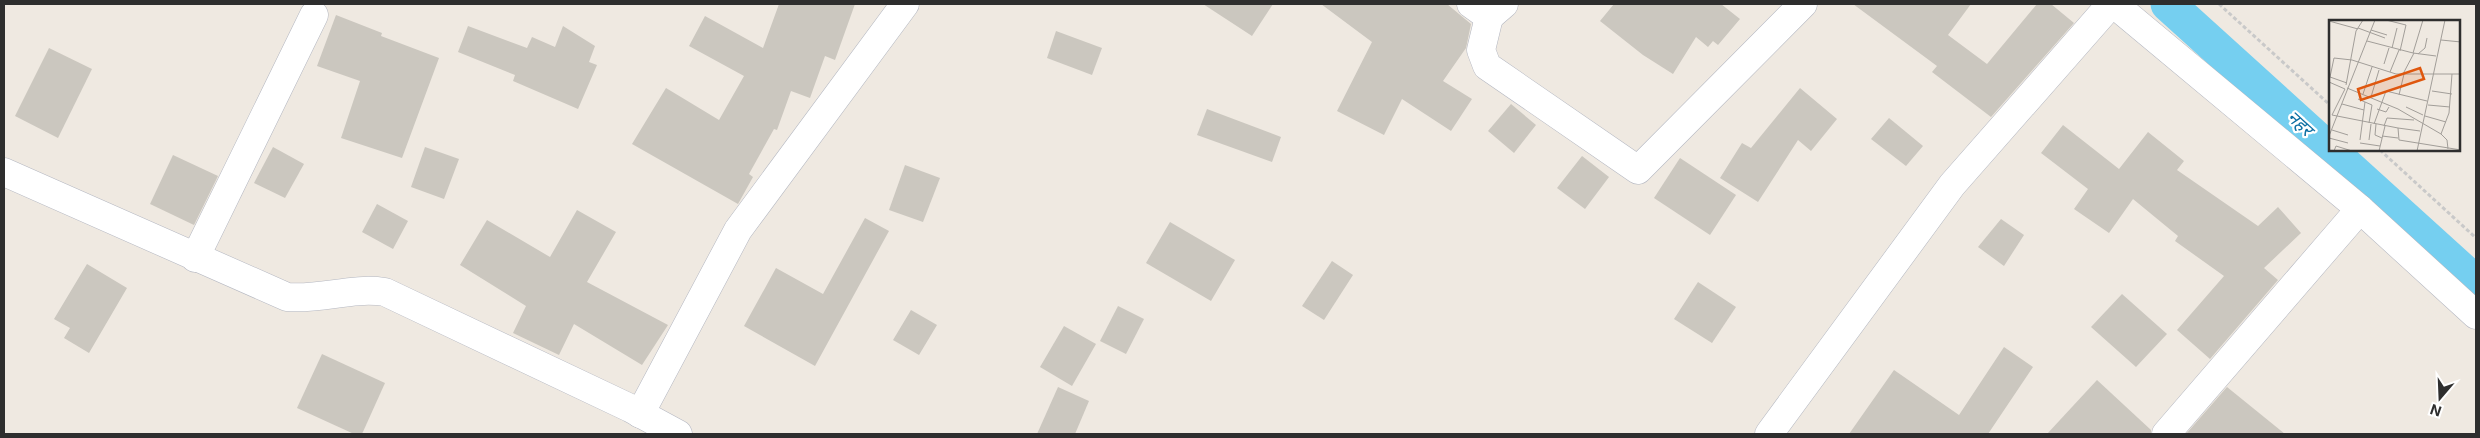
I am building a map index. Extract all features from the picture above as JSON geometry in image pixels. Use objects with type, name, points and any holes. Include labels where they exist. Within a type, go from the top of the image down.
[{"type":"street","points":[[640,414],[738,230],[905,4]]},
{"type":"street","points":[[1488,8],[1481,50],[1486,66],[1638,170],[1802,4]]},
{"type":"street","points":[[1769,434],[1952,185],[2112,4],[2360,209],[2476,315]]},
{"type":"street","points":[[195,258],[314,15]]},
{"type":"street","points":[[4,172],[287,298],[308,299],[364,289],[385,292],[678,434]]},
{"type":"street","points":[[2166,434],[2360,209]]},
{"type":"path","points":[[2219,4],[2329,104]]},
{"type":"path","points":[[2381,151],[2476,238]]},
{"type":"building","points":[[779,4],[855,4],[835,60],[825,56],[810,98],[791,91],[777,130],[774,129],[749,174],[753,177],[738,204],[632,144],[666,88],[719,120],[744,76],[689,46],[705,16],[763,48]]},
{"type":"building","points":[[1203,4],[1273,4],[1252,36]]},
{"type":"building","points":[[1321,4],[1447,4],[1471,24],[1466,48],[1443,81],[1472,99],[1451,131],[1402,99],[1384,135],[1337,111],[1372,42]]},
{"type":"building","points":[[1614,4],[1721,4],[1740,19],[1718,45],[1713,41],[1708,47],[1696,37],[1673,74],[1643,55],[1600,21]]},
{"type":"building","points":[[1853,4],[1971,4],[1948,35],[1987,64],[2037,4],[2051,4],[2074,23],[1991,117],[1932,72],[1937,66]]},
{"type":"building","points":[[336,15],[382,33],[381,36],[439,58],[402,158],[341,138],[360,81],[317,66]]},
{"type":"building","points":[[468,26],[527,48],[532,37],[555,47],[563,26],[595,46],[589,62],[597,65],[578,109],[513,81],[515,75],[458,52]]},
{"type":"building","points":[[1056,31],[1102,48],[1092,75],[1047,58]]},
{"type":"building","points":[[49,48],[92,69],[58,138],[15,116]]},
{"type":"building","points":[[1800,88],[1837,119],[1811,151],[1798,140],[1758,202],[1720,178],[1742,143],[1751,148]]},
{"type":"building","points":[[1511,104],[1536,125],[1514,153],[1488,131]]},
{"type":"building","points":[[1207,109],[1281,137],[1272,162],[1197,135]]},
{"type":"building","points":[[1889,118],[1923,146],[1906,166],[1871,139]]},
{"type":"building","points":[[2063,125],[2119,169],[2148,132],[2184,161],[2177,170],[2258,226],[2278,207],[2301,233],[2264,268],[2278,280],[2210,359],[2177,330],[2224,276],[2175,241],[2178,236],[2133,199],[2109,233],[2074,209],[2088,189],[2041,153]]},
{"type":"building","points":[[273,147],[304,164],[285,198],[254,183]]},
{"type":"building","points":[[425,147],[459,159],[444,199],[411,187]]},
{"type":"building","points":[[173,155],[218,176],[194,225],[150,204]]},
{"type":"building","points":[[1582,156],[1609,177],[1585,209],[1557,188]]},
{"type":"building","points":[[1680,158],[1736,195],[1710,235],[1654,198]]},
{"type":"building","points":[[905,165],[940,178],[923,222],[889,210]]},
{"type":"building","points":[[377,204],[408,221],[393,249],[362,232]]},
{"type":"building","points":[[577,210],[616,232],[587,282],[668,325],[642,365],[574,324],[559,355],[513,333],[526,306],[460,265],[487,220],[550,257]]},
{"type":"building","points":[[865,218],[889,231],[815,366],[744,326],[776,268],[823,294]]},
{"type":"building","points":[[2001,219],[2024,235],[2004,266],[1978,247]]},
{"type":"building","points":[[1170,222],[1235,260],[1211,301],[1146,263]]},
{"type":"building","points":[[1332,261],[1353,275],[1324,320],[1302,306]]},
{"type":"building","points":[[87,264],[127,288],[89,353],[64,338],[70,328],[54,319]]},
{"type":"building","points":[[1698,282],[1736,307],[1712,343],[1674,319]]},
{"type":"building","points":[[2122,294],[2167,334],[2136,367],[2091,327]]},
{"type":"building","points":[[1118,306],[1144,319],[1126,354],[1100,341]]},
{"type":"building","points":[[911,310],[937,325],[919,355],[893,340]]},
{"type":"building","points":[[1064,326],[1096,344],[1072,386],[1040,367]]},
{"type":"building","points":[[2004,347],[2033,367],[1988,434],[1849,434],[1894,370],[1959,415]]},
{"type":"building","points":[[322,354],[385,383],[362,434],[354,434],[297,408]]},
{"type":"building","points":[[2097,380],[2151,430],[2151,434],[2047,434]]},
{"type":"building","points":[[1058,387],[1089,401],[1075,434],[1037,434]]},
{"type":"building","points":[[2227,387],[2285,434],[2186,434]]},
{"type":"waterway","name":"नहर","points":[[2168,4],[2329,150]]},
{"type":"waterway","name":"नहर","points":[[2330,151],[2476,283]]}]
